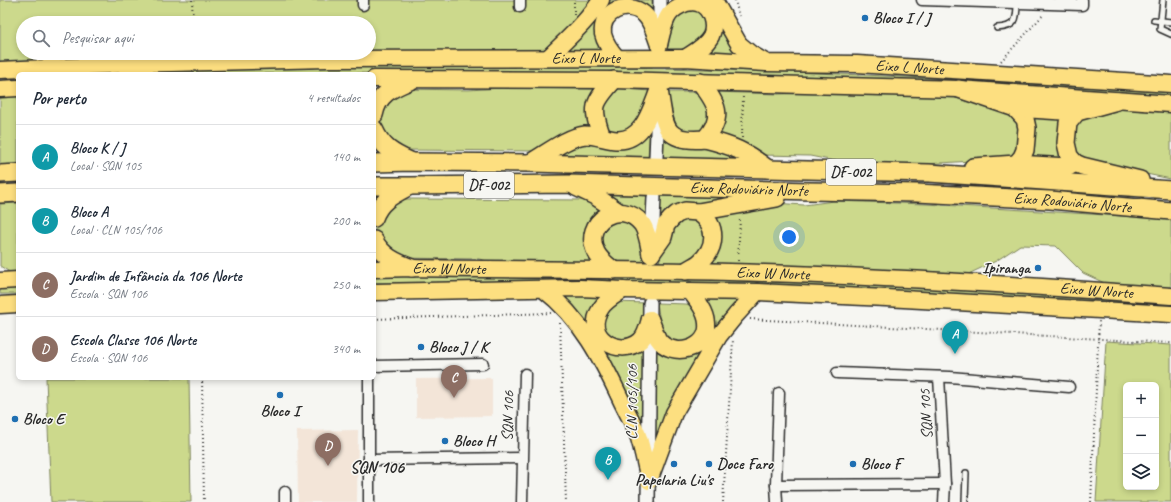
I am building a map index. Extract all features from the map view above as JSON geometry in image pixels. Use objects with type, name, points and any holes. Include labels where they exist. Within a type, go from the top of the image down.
[{"type":"highway","points":[[376,106],[391,88],[412,80]]},
{"type":"highway","points":[[602,137],[595,112],[596,104],[599,96],[614,80]]},
{"type":"highway","points":[[700,82],[712,97],[717,110],[717,119],[714,128],[705,139]]},
{"type":"highway","points":[[530,163],[575,137],[586,135],[624,140],[637,134],[645,122],[659,89]]},
{"type":"highway","points":[[659,89],[664,119],[671,134],[678,138],[705,139],[736,148],[753,157],[768,168]]},
{"type":"highway","points":[[959,89],[1015,108],[1077,112],[1116,101]]},
{"type":"highway","points":[[1015,108],[1025,119],[1027,128],[1025,150],[1022,157],[1016,164]]},
{"type":"highway","points":[[1077,112],[1068,123],[1066,143],[1069,156],[1075,163],[1171,189]]},
{"type":"highway","points":[[376,134],[378,139],[390,152],[412,162]]},
{"type":"highway","name":"Eixo Rodoviário Norte","points":[[376,163],[530,163],[929,173],[1171,189]]},
{"type":"highway","points":[[929,173],[1016,164],[1068,167],[1075,163]]},
{"type":"highway","points":[[0,174],[16,173]]},
{"type":"highway","points":[[568,184],[595,196],[619,212],[636,219],[642,224],[648,238],[651,259]]},
{"type":"highway","name":"Eixo Rodoviário Norte","points":[[376,186],[568,184],[810,192],[918,193],[1034,199],[1171,211]]},
{"type":"highway","points":[[376,214],[381,204],[390,197],[410,186]]},
{"type":"highway","points":[[651,259],[663,237],[666,225],[670,219],[677,214],[685,211],[698,212],[810,192]]},
{"type":"highway","points":[[0,194],[16,193]]},
{"type":"highway","points":[[613,270],[595,251],[592,239],[593,233],[604,216],[619,212]]},
{"type":"highway","points":[[686,271],[700,262],[709,251],[713,241],[713,231],[709,222],[705,216],[698,212]]},
{"type":"highway","points":[[376,243],[389,258],[412,268]]},
{"type":"main road","points":[[548,58],[595,10],[601,0]]},
{"type":"main road","points":[[714,0],[739,44],[751,54],[766,62]]},
{"type":"main road","points":[[659,47],[667,17],[674,9],[686,3],[697,2],[709,12],[712,19],[713,30],[704,46],[685,58]]},
{"type":"main road","points":[[617,58],[608,48],[603,36],[603,29],[607,17],[614,10],[622,7],[634,8],[643,13],[647,18],[659,47]]},
{"type":"main road","name":"Eixo L Norte","points":[[376,59],[685,58],[857,64],[1171,84]]},
{"type":"main road","name":"Eixo L Norte","points":[[0,70],[291,60]]},
{"type":"main road","name":"Eixo L Norte","points":[[376,79],[614,80],[959,89],[1171,104]]},
{"type":"main road","points":[[0,89],[16,88]]},
{"type":"main road","name":"Eixo W Norte","points":[[376,269],[613,270],[802,274],[1086,289],[1171,296]]},
{"type":"main road","name":"Eixo W Norte","points":[[376,292],[580,288],[757,292],[1171,314]]},
{"type":"main road","points":[[543,289],[561,304],[565,313],[589,339],[600,356],[639,438],[649,480]]},
{"type":"main road","points":[[623,290],[606,302],[598,313],[596,325],[600,337],[614,346],[624,347],[637,343],[645,336],[650,319]]},
{"type":"main road","points":[[650,319],[659,339],[666,345],[679,349],[692,348],[703,339],[707,329],[707,322],[700,304],[690,291]]},
{"type":"main road","points":[[649,480],[674,412],[719,336],[757,292]]},
{"type":"main road","points":[[0,306],[16,304]]},
{"type":"street","points":[[659,47],[660,0]]},
{"type":"street","points":[[922,0],[1082,5],[1082,0]]},
{"type":"street","points":[[656,157],[659,89]]},
{"type":"street","points":[[651,259],[654,197]]},
{"type":"street","name":"CLN 105/106","points":[[648,502],[650,303]]},
{"type":"street","points":[[376,366],[483,364]]},
{"type":"street","name":"SQN 105","points":[[837,373],[939,377],[1069,387]]},
{"type":"street","name":"SQN 106","points":[[522,502],[525,374]]},
{"type":"street","name":"SQN 105","points":[[939,377],[945,484],[944,502]]},
{"type":"street","points":[[369,380],[369,502]]},
{"type":"street","points":[[777,502],[778,393]]},
{"type":"street","name":"SQN 106","points":[[369,460],[522,458]]},
{"type":"street","points":[[776,485],[945,484]]},
{"type":"lane","points":[[1163,0],[1160,29],[1171,34]]},
{"type":"lane","points":[[997,28],[1005,28],[1014,23],[1017,18],[1017,3]]},
{"type":"lane","points":[[1154,20],[1171,22]]},
{"type":"lane","points":[[965,502],[966,473]]},
{"type":"path","points":[[192,0],[193,16]]},
{"type":"path","points":[[991,72],[1053,4]]},
{"type":"path","points":[[742,144],[743,95]]},
{"type":"path","points":[[738,262],[740,218]]},
{"type":"path","points":[[1091,502],[1100,310]]},
{"type":"path","points":[[376,319],[565,313],[566,502]]},
{"type":"path","points":[[743,318],[1171,343]]},
{"type":"path","points":[[723,502],[734,333]]},
{"type":"path","points":[[202,380],[204,502]]},
{"type":"shaded area","points":[[492,378],[492,416],[416,417],[416,379]]},
{"type":"shaded area","points":[[358,430],[357,502],[298,502],[297,431]]},
{"type":"green space","points":[[0,0],[597,0],[547,55],[376,59],[376,16],[16,16],[16,60],[319,60],[0,67]]},
{"type":"green space","points":[[606,0],[618,0],[613,1],[604,10],[610,54],[565,50],[584,35]]},
{"type":"green space","points":[[637,0],[652,0],[652,11],[646,5]]},
{"type":"green space","points":[[707,0],[747,59],[707,53]]},
{"type":"green space","points":[[695,10],[704,16],[708,32],[692,50],[663,51],[670,19],[678,12]]},
{"type":"green space","points":[[389,66],[628,67],[705,69],[860,75],[1171,92],[1171,100],[376,72],[136,72]]},
{"type":"green space","points":[[502,88],[599,89],[593,128],[537,151],[403,150],[394,147],[377,123],[381,105],[401,89],[468,90]]},
{"type":"green space","points":[[614,88],[650,91],[634,132],[610,134],[597,107]]},
{"type":"green space","points":[[665,92],[694,92],[703,95],[712,121],[693,138],[672,126]]},
{"type":"green space","points":[[713,92],[778,94],[845,92],[959,97],[1014,116],[1019,122],[1019,144],[1014,157],[895,166],[845,163],[810,156],[762,155],[712,137]]},
{"type":"green space","points":[[16,94],[16,166],[0,167],[0,95]]},
{"type":"green space","points":[[1127,108],[1171,111],[1171,179],[1077,160],[1072,125],[1077,119]]},
{"type":"green space","points":[[1032,115],[1061,116],[1059,161],[1029,159]]},
{"type":"green space","points":[[650,123],[648,158],[552,156],[575,142],[617,145]]},
{"type":"green space","points":[[661,124],[708,145],[750,160],[660,158]]},
{"type":"green space","points":[[601,194],[649,196],[648,232]]},
{"type":"green space","points":[[660,196],[746,198],[704,206],[658,232]]},
{"type":"green space","points":[[400,200],[586,200],[610,210],[600,215],[603,264],[500,264],[479,259],[396,258],[376,233],[376,222],[377,218]]},
{"type":"green space","points":[[834,201],[926,204],[1171,219],[1171,291],[1111,286],[1083,273],[1056,246],[1020,245],[996,261],[962,277],[704,266],[706,215],[773,203],[804,205]]},
{"type":"green space","points":[[16,203],[16,274],[13,274],[0,266],[0,204]]},
{"type":"green space","points":[[697,218],[710,234],[695,262],[659,263],[664,239],[680,219]]},
{"type":"green space","points":[[628,220],[641,235],[647,263],[617,263],[606,258],[601,251],[598,231],[605,221]]},
{"type":"green space","points":[[376,276],[644,276],[776,280],[908,286],[1171,302],[1171,309],[625,283],[376,283]]},
{"type":"green space","points":[[16,286],[16,294],[0,294],[0,287]]},
{"type":"green space","points":[[555,294],[610,294],[601,301],[601,342],[647,341],[643,442]]},
{"type":"green space","points":[[699,297],[744,298],[739,301],[719,326],[655,446],[656,342],[705,342]]},
{"type":"green space","points":[[614,302],[647,303],[642,332],[627,343],[605,334],[602,317]]},
{"type":"green space","points":[[657,303],[686,304],[693,306],[701,313],[701,334],[681,346],[662,335]]},
{"type":"green space","points":[[1106,341],[1171,345],[1171,502],[1096,502]]},
{"type":"green space","points":[[46,380],[189,380],[191,502],[51,502]]},
{"type":"tunnel","points":[[659,49],[659,88]]},
{"type":"place","name":"Bloco I / J","points":[[865,18]]},
{"type":"place","name":"Ipiranga","points":[[1038,268]]},
{"type":"place","name":"Bloco J / K","points":[[421,347]]},
{"type":"place","name":"Bloco K / J","points":[[955,354]]},
{"type":"place","name":"Bloco I","points":[[280,395]]},
{"type":"place","name":"Jardim de Infância da 106 Norte","points":[[454,398]]},
{"type":"place","name":"Bloco E","points":[[15,419]]},
{"type":"place","name":"Bloco H","points":[[445,441]]},
{"type":"place","name":"Papelaria Liu's","points":[[674,464]]},
{"type":"place","name":"Doce Faro","points":[[709,464]]},
{"type":"place","name":"Bloco F","points":[[853,464]]},
{"type":"place","name":"Escola Classe 106 Norte","points":[[328,466]]},
{"type":"place","name":"Bloco A","points":[[608,480]]},
{"type":"district","name":"SQN 106","points":[[377,467]]}]
